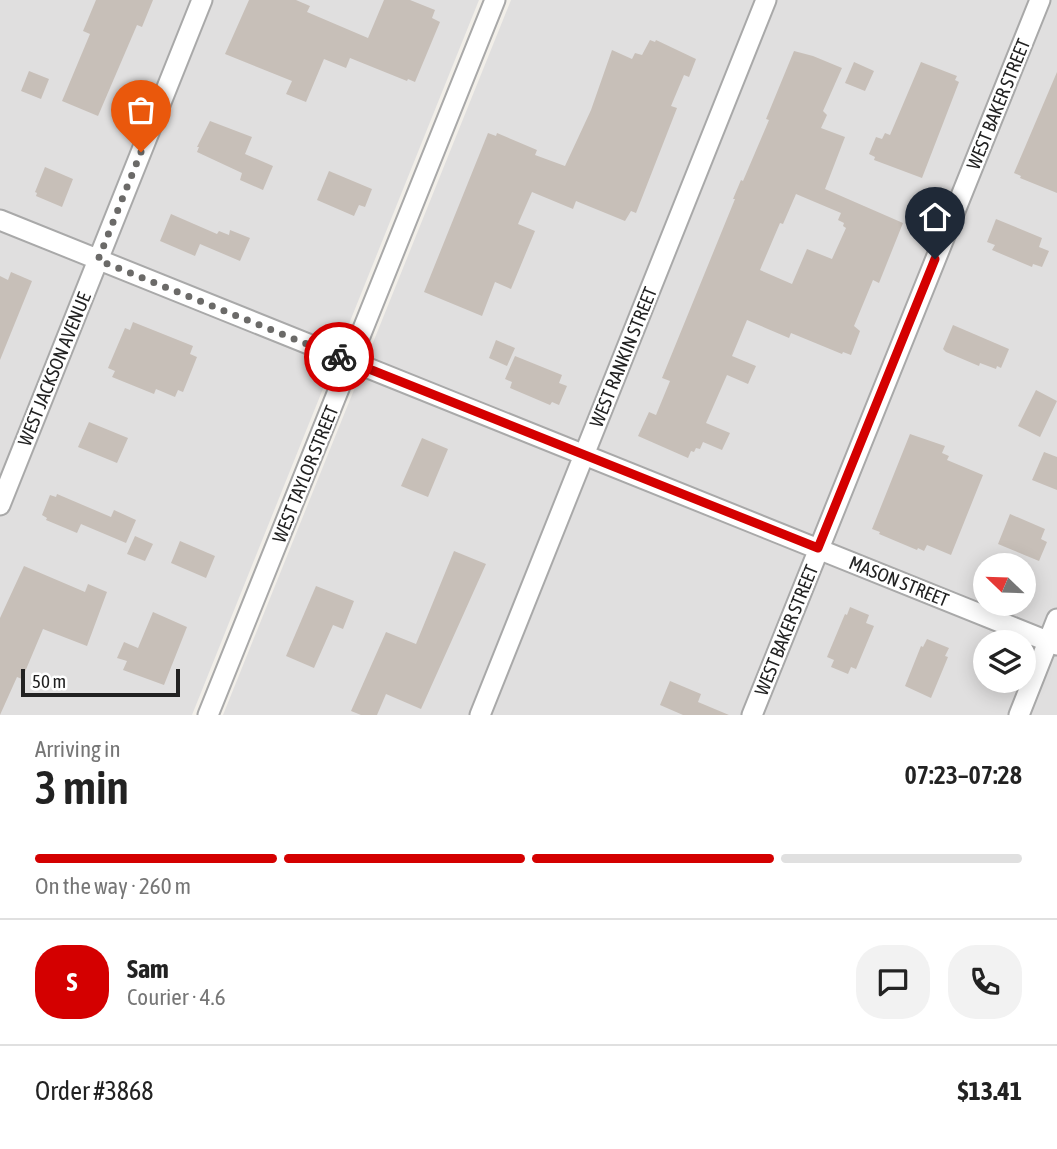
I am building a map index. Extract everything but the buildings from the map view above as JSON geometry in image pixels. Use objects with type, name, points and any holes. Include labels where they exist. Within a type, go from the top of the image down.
[{"type":"street","name":"WEST JACKSON AVENUE","points":[[0,505],[202,0]]},
{"type":"street","name":"WEST TAYLOR STREET","points":[[208,715],[495,0]]},
{"type":"street","name":"WEST RANKIN STREET","points":[[480,715],[766,0]]},
{"type":"street","name":"WEST BAKER STREET","points":[[752,715],[1040,0]]},
{"type":"street","name":"MASON STREET","points":[[0,220],[1053,643]]},
{"type":"street","points":[[1019,715],[1053,643],[1057,619]]},
{"type":"shaded area","points":[[0,0],[479,0],[192,715],[0,715]]},
{"type":"shaded area","points":[[511,0],[1057,0],[1057,715],[223,715]]},
{"type":"way so far","points":[[141,152],[98,260],[339,357]]},
{"type":"route","points":[[339,357],[818,548],[935,259]]}]
